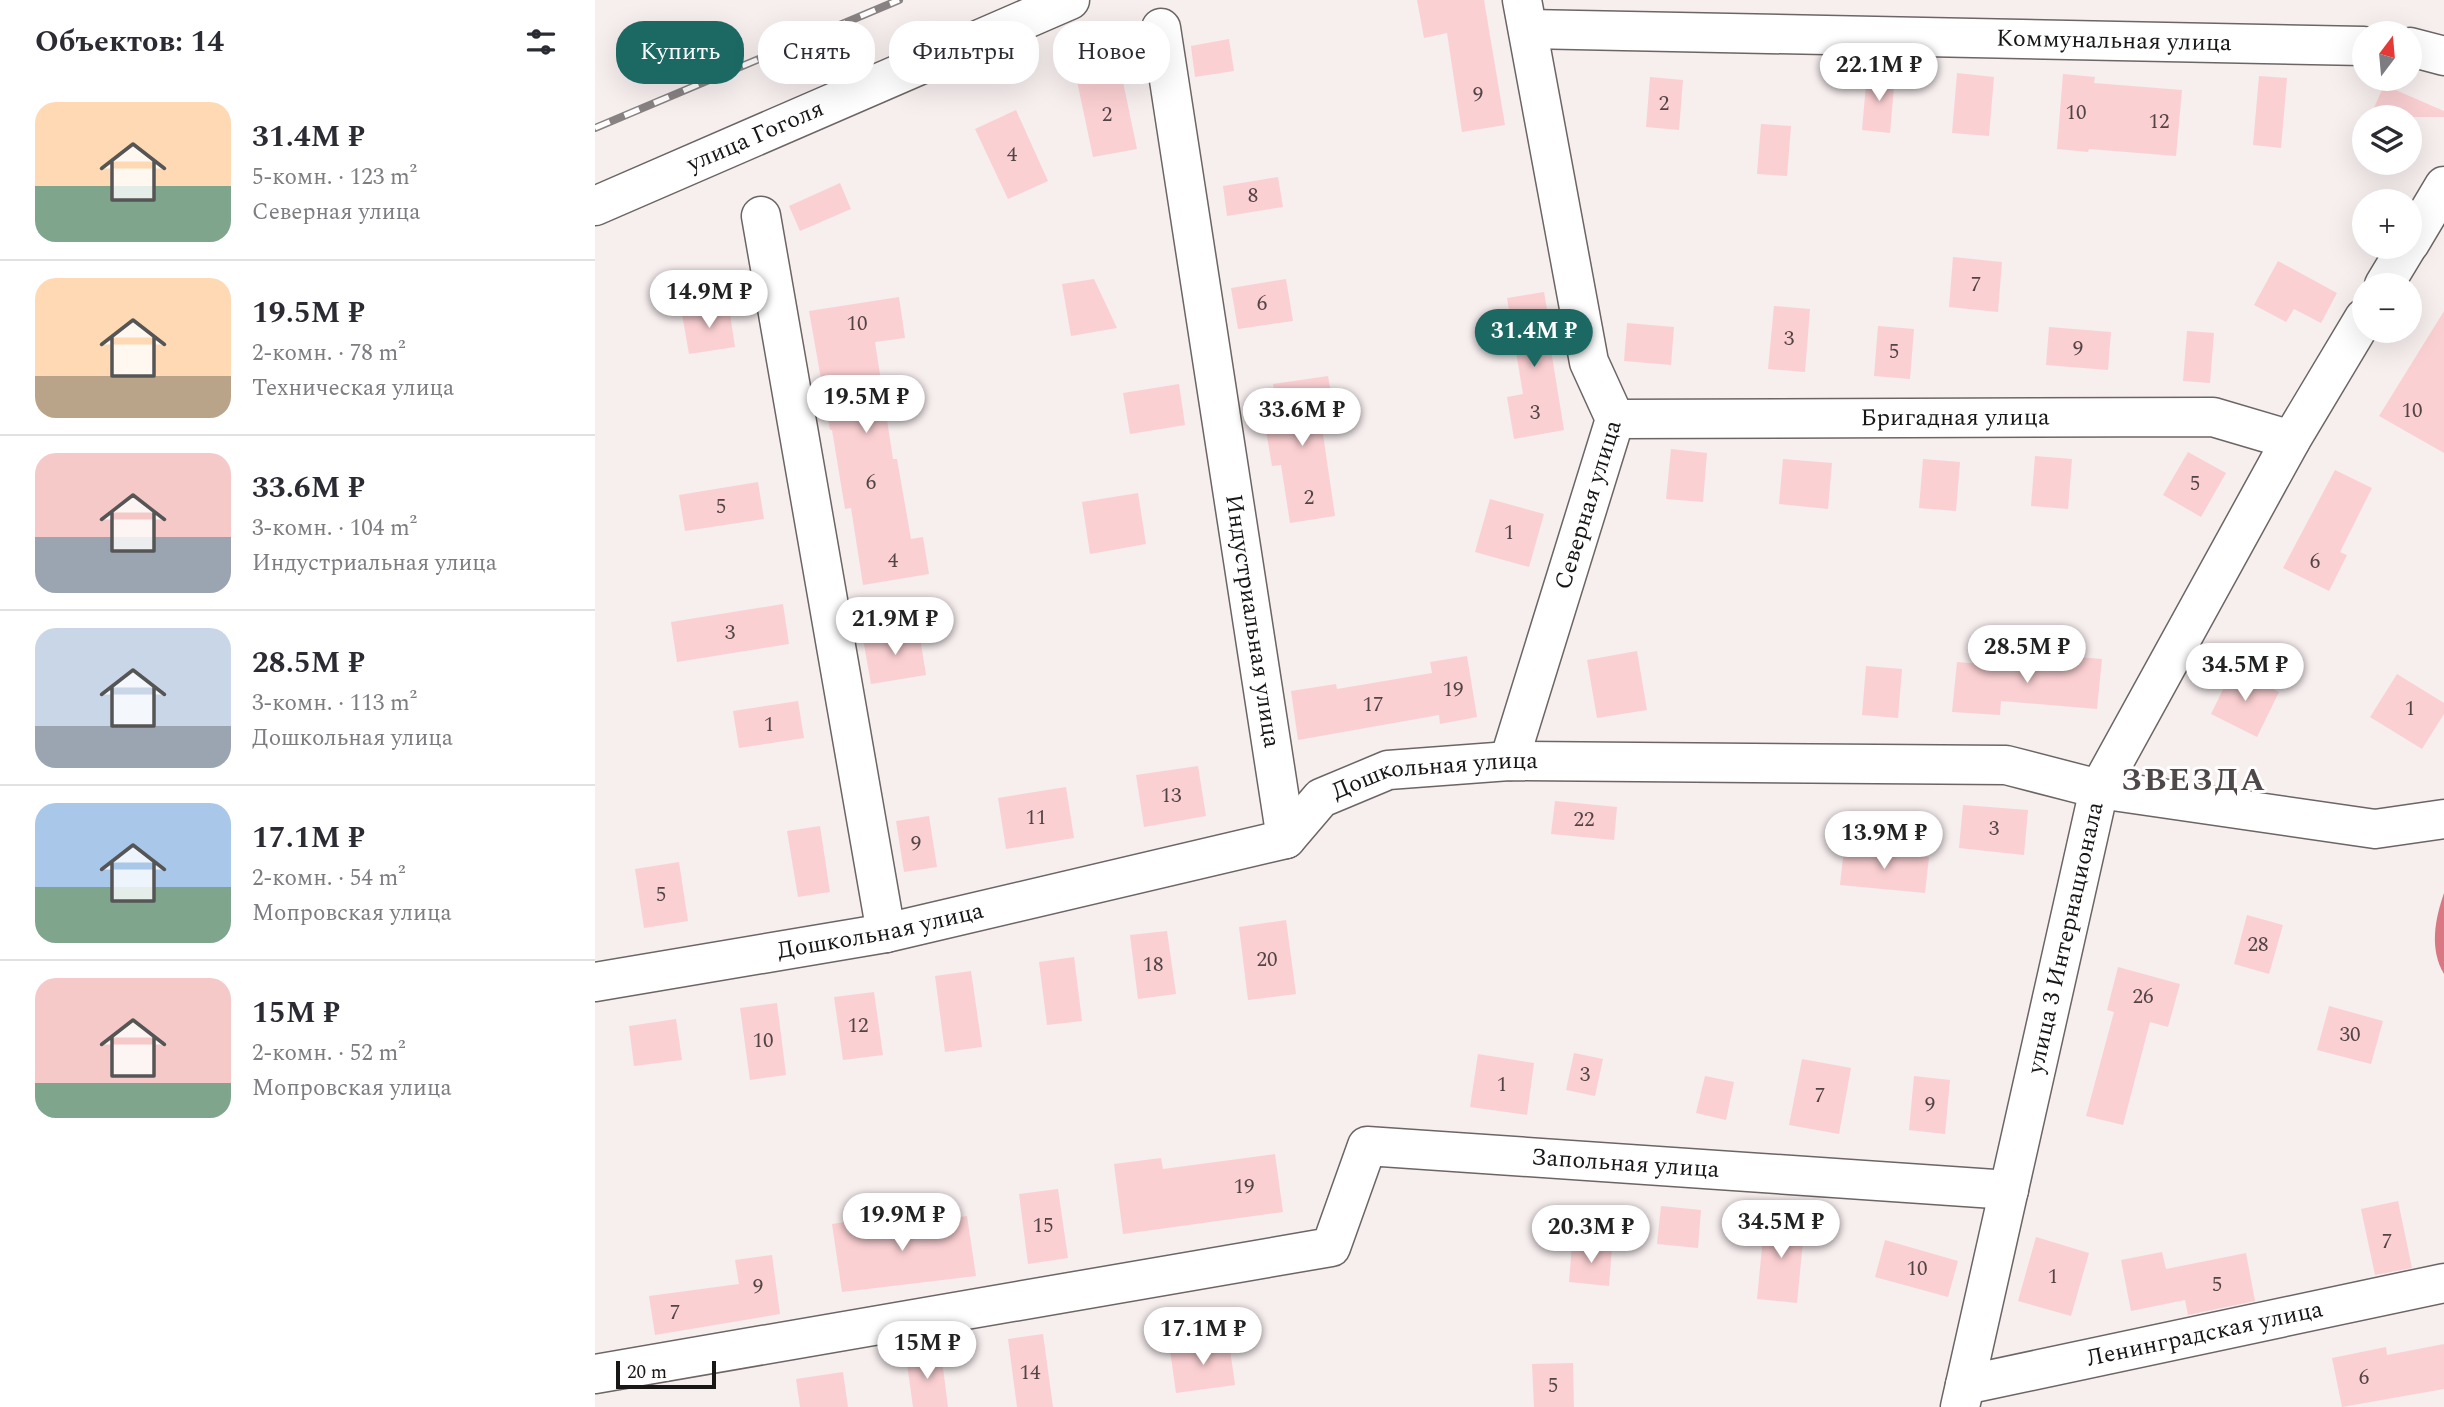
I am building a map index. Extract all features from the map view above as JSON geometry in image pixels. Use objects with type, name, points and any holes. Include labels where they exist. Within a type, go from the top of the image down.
[{"type":"street","name":"улица Гоголя","points":[[595,206],[1070,0]]},
{"type":"street","name":"Коммунальная улица","points":[[1525,15],[2352,46]]},
{"type":"street","name":"Северная улица","points":[[1509,761],[1615,419],[1588,362],[1525,15]]},
{"type":"street","points":[[2422,50],[2444,56]]},
{"type":"street","name":"Индустриальная улица","points":[[1169,84],[1286,839]]},
{"type":"street","points":[[2422,223],[2444,186]]},
{"type":"street","points":[[761,216],[885,933]]},
{"type":"street","name":"улица 3 Интернационала","points":[[1962,1396],[2099,789],[2291,440],[2352,338]]},
{"type":"street","name":"Бригадная улица","points":[[1615,419],[2213,417],[2291,440]]},
{"type":"street","name":"Дошкольная улица","points":[[595,982],[885,933],[1286,839],[1321,797],[1388,769],[1509,761],[2006,765],[2099,789],[2375,829],[2444,819]]},
{"type":"street","name":"Запольная улица","points":[[595,1374],[1331,1247],[1367,1146],[2009,1190]]},
{"type":"street","name":"Ленинградская улица","points":[[1962,1396],[2444,1283]]},
{"type":"shaded area","points":[[2444,893],[2444,974],[2436,954],[2435,934]]},
{"type":"building","points":[[1417,0],[1484,0],[1505,125],[1462,132],[1447,33],[1424,38]]},
{"type":"building","points":[[1229,39],[1234,71],[1195,77],[1191,46]]},
{"type":"building","points":[[1867,73],[1895,75],[1890,133],[1862,130]]},
{"type":"building","points":[[1957,73],[1994,77],[1989,136],[1952,133]]},
{"type":"building","points":[[2063,74],[2095,77],[2094,83],[2182,90],[2176,156],[2057,149]]},
{"type":"building","points":[[2259,76],[2287,78],[2281,148],[2253,145]]},
{"type":"building","points":[[1650,77],[1683,80],[1679,130],[1646,127]]},
{"type":"building","points":[[1078,84],[1123,84],[1137,149],[1093,157]]},
{"type":"building","points":[[2381,91],[2398,91],[2444,111],[2444,117],[2422,117],[2422,105],[2375,105]]},
{"type":"building","points":[[1016,110],[1048,181],[1008,199],[975,129]]},
{"type":"building","points":[[1761,124],[1791,126],[1787,176],[1757,174]]},
{"type":"building","points":[[1278,177],[1283,207],[1227,216],[1223,186]]},
{"type":"building","points":[[840,183],[851,209],[800,231],[789,206]]},
{"type":"building","points":[[1953,257],[2002,262],[1998,312],[1949,307]]},
{"type":"building","points":[[2278,261],[2337,293],[2321,323],[2294,309],[2286,322],[2254,305]]},
{"type":"building","points":[[1094,279],[1117,328],[1071,336],[1062,284]]},
{"type":"building","points":[[1286,279],[1293,321],[1238,329],[1231,288]]},
{"type":"building","points":[[1544,292],[1564,430],[1514,439],[1507,397],[1523,394],[1507,298]]},
{"type":"building","points":[[899,297],[905,338],[875,342],[893,459],[897,459],[911,539],[923,537],[929,574],[863,585],[851,508],[845,509],[809,311]]},
{"type":"building","points":[[1774,306],[1810,309],[1805,372],[1768,369]]},
{"type":"building","points":[[729,307],[735,347],[689,354],[682,314]]},
{"type":"building","points":[[2444,311],[2444,453],[2379,416]]},
{"type":"building","points":[[1627,323],[1674,327],[1671,365],[1624,361]]},
{"type":"building","points":[[1878,326],[1914,329],[1910,379],[1874,376]]},
{"type":"building","points":[[2049,327],[2111,332],[2108,370],[2046,365]]},
{"type":"building","points":[[2187,331],[2214,333],[2210,383],[2183,381]]},
{"type":"building","points":[[1328,376],[1333,404],[1319,407],[1335,516],[1290,523],[1281,465],[1272,466],[1265,425],[1279,422],[1273,384]]},
{"type":"building","points":[[1179,384],[1185,425],[1130,434],[1123,393]]},
{"type":"building","points":[[1671,449],[1707,453],[1703,502],[1666,499]]},
{"type":"building","points":[[2188,452],[2226,473],[2201,517],[2163,495]]},
{"type":"building","points":[[2035,456],[2072,459],[2068,509],[2031,506]]},
{"type":"building","points":[[1783,459],[1832,463],[1828,509],[1779,504]]},
{"type":"building","points":[[1923,459],[1960,462],[1956,511],[1919,508]]},
{"type":"building","points":[[2335,470],[2372,488],[2340,552],[2347,555],[2329,591],[2283,568]]},
{"type":"building","points":[[758,482],[764,519],[685,531],[679,495]]},
{"type":"building","points":[[1138,493],[1146,544],[1090,554],[1082,502]]},
{"type":"building","points":[[1490,499],[1544,514],[1529,567],[1475,552]]},
{"type":"building","points":[[783,604],[789,644],[677,662],[671,622]]},
{"type":"building","points":[[919,631],[926,675],[871,684],[863,639]]},
{"type":"building","points":[[1637,651],[1647,710],[1597,718],[1587,660]]},
{"type":"building","points":[[2054,655],[2102,659],[2097,709],[2001,701],[2000,715],[1952,712],[1957,662],[2052,670]]},
{"type":"building","points":[[1467,656],[1477,717],[1440,724],[1439,715],[1298,740],[1291,691],[1336,684],[1337,689],[1432,673],[1430,662]]},
{"type":"building","points":[[1866,666],[1902,669],[1898,718],[1862,715]]},
{"type":"building","points":[[2233,669],[2279,692],[2257,737],[2211,714]]},
{"type":"building","points":[[2397,674],[2444,703],[2444,714],[2422,749],[2370,717]]},
{"type":"building","points":[[798,701],[804,738],[739,748],[733,711]]},
{"type":"building","points":[[1198,766],[1206,816],[1144,827],[1136,775]]},
{"type":"building","points":[[1066,787],[1074,838],[1006,849],[998,798]]},
{"type":"building","points":[[1555,801],[1617,807],[1614,840],[1551,834]]},
{"type":"building","points":[[1963,805],[2028,810],[2024,855],[1959,848]]},
{"type":"building","points":[[929,816],[937,867],[904,872],[896,821]]},
{"type":"building","points":[[820,826],[830,892],[798,897],[787,831]]},
{"type":"building","points":[[1844,849],[1929,857],[1925,893],[1840,885]]},
{"type":"building","points":[[679,862],[688,921],[644,928],[635,869]]},
{"type":"building","points":[[2247,915],[2283,925],[2269,974],[2234,964]]},
{"type":"building","points":[[1286,920],[1296,994],[1248,1000],[1239,927]]},
{"type":"building","points":[[1167,931],[1176,994],[1138,999],[1130,935]]},
{"type":"building","points":[[1074,957],[1082,1021],[1047,1025],[1039,962]]},
{"type":"building","points":[[2118,967],[2180,984],[2168,1027],[2150,1022],[2123,1125],[2086,1116],[2114,1012],[2107,1010]]},
{"type":"building","points":[[971,971],[982,1047],[945,1052],[935,976]]},
{"type":"building","points":[[874,992],[883,1055],[843,1060],[834,997]]},
{"type":"building","points":[[777,1003],[786,1075],[750,1080],[740,1008]]},
{"type":"building","points":[[2329,1006],[2383,1021],[2371,1064],[2317,1050]]},
{"type":"building","points":[[676,1019],[682,1060],[634,1066],[629,1026]]},
{"type":"building","points":[[1574,1053],[1603,1059],[1595,1096],[1566,1090]]},
{"type":"building","points":[[1478,1054],[1534,1063],[1527,1115],[1470,1107]]},
{"type":"building","points":[[1802,1059],[1851,1068],[1839,1134],[1789,1125]]},
{"type":"building","points":[[1705,1076],[1734,1082],[1726,1120],[1696,1113]]},
{"type":"building","points":[[1914,1076],[1950,1080],[1945,1134],[1909,1130]]},
{"type":"building","points":[[1275,1154],[1283,1212],[1123,1234],[1114,1164],[1161,1158],[1163,1169]]},
{"type":"building","points":[[1058,1189],[1068,1258],[1028,1264],[1019,1194]]},
{"type":"building","points":[[2398,1201],[2412,1268],[2375,1275],[2361,1209]]},
{"type":"building","points":[[1661,1206],[1701,1210],[1698,1248],[1657,1244]]},
{"type":"building","points":[[967,1216],[976,1276],[842,1292],[832,1224],[880,1217],[881,1227]]},
{"type":"building","points":[[1765,1217],[1805,1221],[1797,1303],[1757,1299]]},
{"type":"building","points":[[2036,1237],[2089,1253],[2071,1316],[2018,1301]]},
{"type":"building","points":[[1885,1240],[1958,1261],[1948,1297],[1875,1277]]},
{"type":"building","points":[[1572,1245],[1612,1248],[1609,1286],[1569,1282]]},
{"type":"building","points":[[2162,1252],[2166,1269],[2246,1253],[2255,1301],[2188,1315],[2185,1300],[2131,1311],[2121,1260]]},
{"type":"building","points":[[772,1255],[780,1314],[655,1335],[649,1296],[739,1284],[735,1260]]},
{"type":"building","points":[[1043,1334],[1053,1407],[1017,1407],[1008,1339]]},
{"type":"building","points":[[1229,1342],[1235,1385],[1176,1393],[1170,1350]]},
{"type":"building","points":[[2444,1344],[2444,1389],[2342,1407],[2332,1358],[2386,1347],[2387,1355]]},
{"type":"building","points":[[941,1352],[948,1407],[913,1407],[906,1357]]},
{"type":"building","points":[[1573,1363],[1574,1407],[1534,1407],[1532,1364]]},
{"type":"building","points":[[843,1372],[848,1407],[800,1407],[796,1379]]},
{"type":"railway","points":[[595,128],[899,0]]},
{"type":"district","name":"ЗВЕЗДА","points":[[2194,780]]}]
